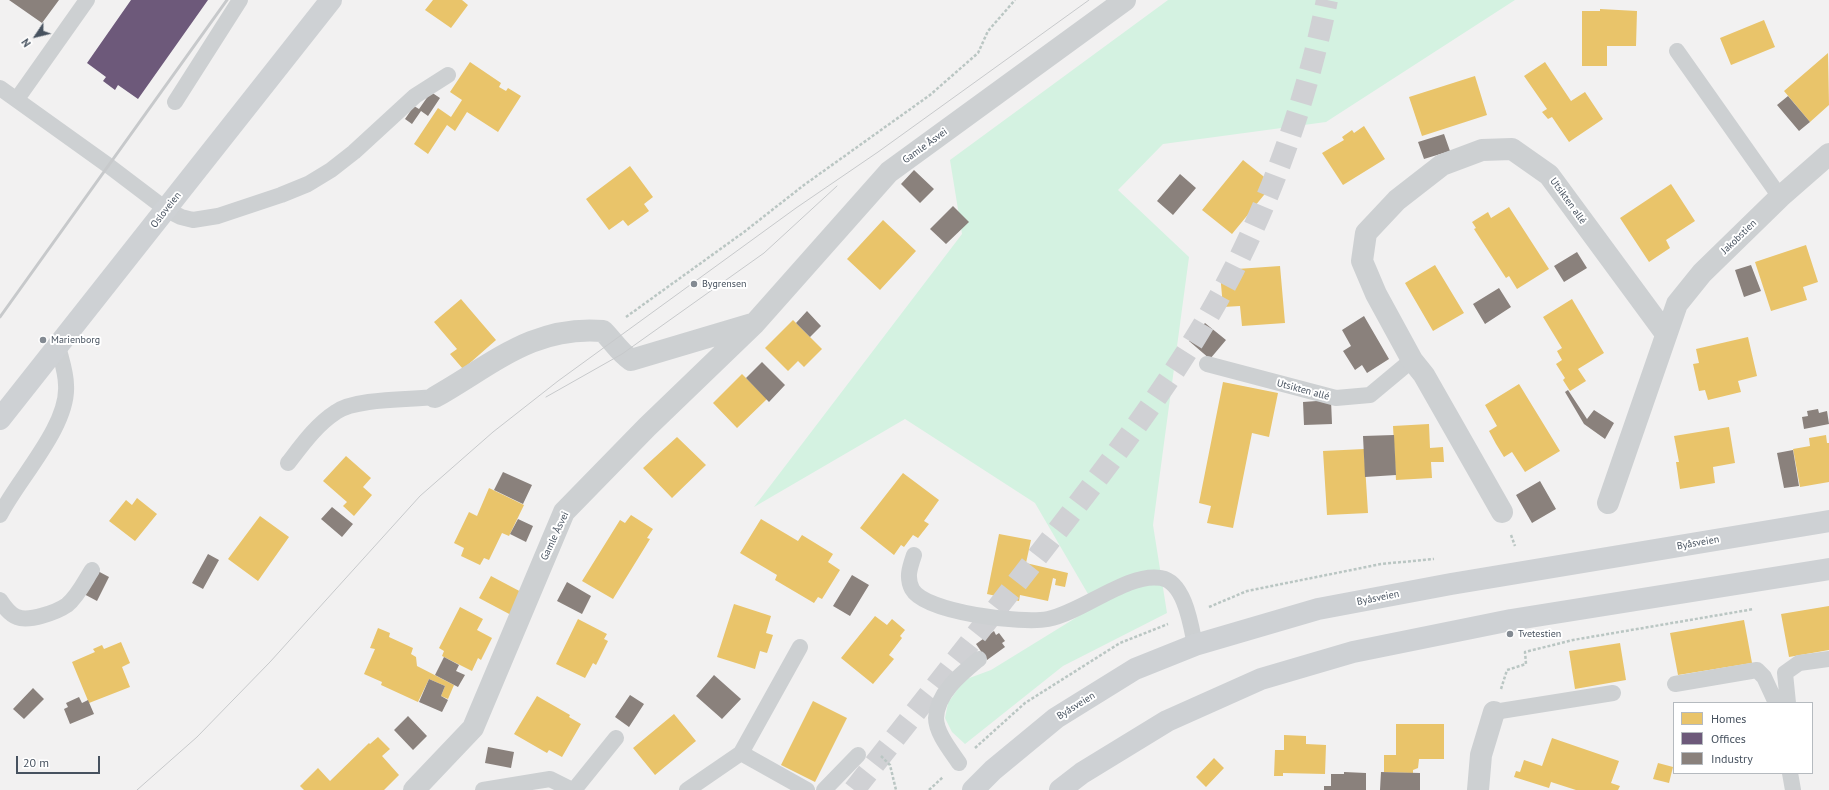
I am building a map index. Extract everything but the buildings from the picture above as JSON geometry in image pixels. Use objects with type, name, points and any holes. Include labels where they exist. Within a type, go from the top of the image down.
[{"type":"main road","name":"Osloveien","points":[[0,419],[167,210],[331,0]]},
{"type":"main road","name":"Byåsveien","points":[[973,790],[993,770],[1056,718],[1135,669],[1195,645],[1318,609],[1552,567],[1829,521]]},
{"type":"main road","points":[[1060,790],[1082,773],[1167,721],[1261,679],[1353,652],[1511,620],[1746,581],[1829,569]]},
{"type":"street","name":"Gamle Åsvei","points":[[414,790],[473,728],[564,512],[647,427],[755,323],[889,172],[1125,0]]},
{"type":"street","name":"Utsikten allé","points":[[1502,512],[1424,375],[1412,360],[1376,294],[1362,261],[1366,232],[1397,200],[1442,165],[1482,150],[1512,149],[1549,175],[1666,334]]},
{"type":"street","name":"Jakobstien","points":[[1666,334],[1677,304],[1702,273],[1780,196],[1829,154]]},
{"type":"street","points":[[435,397],[507,352],[559,332],[583,329],[603,331],[613,341],[622,354],[631,360],[755,323]]},
{"type":"street","points":[[1608,503],[1666,334]]},
{"type":"street","points":[[1478,790],[1481,755],[1494,712]]},
{"type":"lane","points":[[17,99],[87,0]]},
{"type":"lane","points":[[175,102],[240,0]]},
{"type":"lane","points":[[1677,51],[1780,196]]},
{"type":"lane","points":[[0,88],[109,166],[167,210],[181,217],[193,220],[206,219],[282,195],[308,184],[331,170],[354,152],[415,96],[448,75]]},
{"type":"lane","points":[[0,515],[50,437],[65,405],[66,386],[58,346]]},
{"type":"lane","name":"Utsikten allé","points":[[1206,364],[1336,398],[1370,395],[1412,360]]},
{"type":"lane","points":[[288,463],[312,433],[337,411],[368,402],[435,397]]},
{"type":"lane","points":[[914,555],[908,572],[913,590],[926,601],[966,613],[1023,621],[1049,619],[1079,608],[1140,578],[1162,578],[1175,586],[1182,598],[1189,615],[1195,645]]},
{"type":"lane","points":[[0,600],[6,610],[18,618],[34,617],[54,612],[67,604],[80,589],[92,570]]},
{"type":"lane","points":[[687,790],[741,753],[800,647]]},
{"type":"lane","points":[[959,762],[943,739],[936,719],[942,696],[958,677],[979,659]]},
{"type":"lane","points":[[1788,702],[1785,673],[1799,663],[1829,659]]},
{"type":"lane","points":[[1675,684],[1756,670],[1764,677],[1776,702]]},
{"type":"lane","points":[[1494,712],[1613,693]]},
{"type":"lane","points":[[483,790],[550,779],[573,790],[616,738]]},
{"type":"lane","points":[[741,753],[807,790]]},
{"type":"lane","points":[[824,790],[858,755]]},
{"type":"lane","points":[[1790,774],[1793,790]]},
{"type":"path","points":[[622,319],[744,232],[804,185],[930,95],[978,52],[988,32],[1015,0]]},
{"type":"path","points":[[1517,667],[1526,664],[1525,652],[1573,640],[1759,608]]},
{"type":"path","points":[[858,755],[879,753],[890,765],[896,790]]},
{"type":"green space","points":[[1168,0],[1515,0],[1326,122],[1163,144],[1118,190],[1189,257],[1153,525],[1167,613],[1063,666],[965,744],[952,732],[945,718],[948,703],[964,680],[991,670],[1095,606],[1035,503],[905,419],[754,507],[962,234],[950,160]]},
{"type":"tunnel","points":[[854,790],[1134,430],[1156,399],[1197,335],[1216,303],[1250,237],[1290,138],[1301,104],[1327,0]]},
{"type":"tram line","points":[[137,790],[197,737],[270,662],[420,496],[493,432],[558,381],[796,208],[878,152],[1089,0]]},
{"type":"tram line","points":[[546,397],[622,354],[764,253],[837,186]]},
{"type":"railway","points":[[0,317],[227,0]]},
{"type":"place","name":"Bygrensen","points":[[694,284]]},
{"type":"place","name":"Marienborg","points":[[43,340]]},
{"type":"place","name":"Tvetestien","points":[[1510,634]]}]
